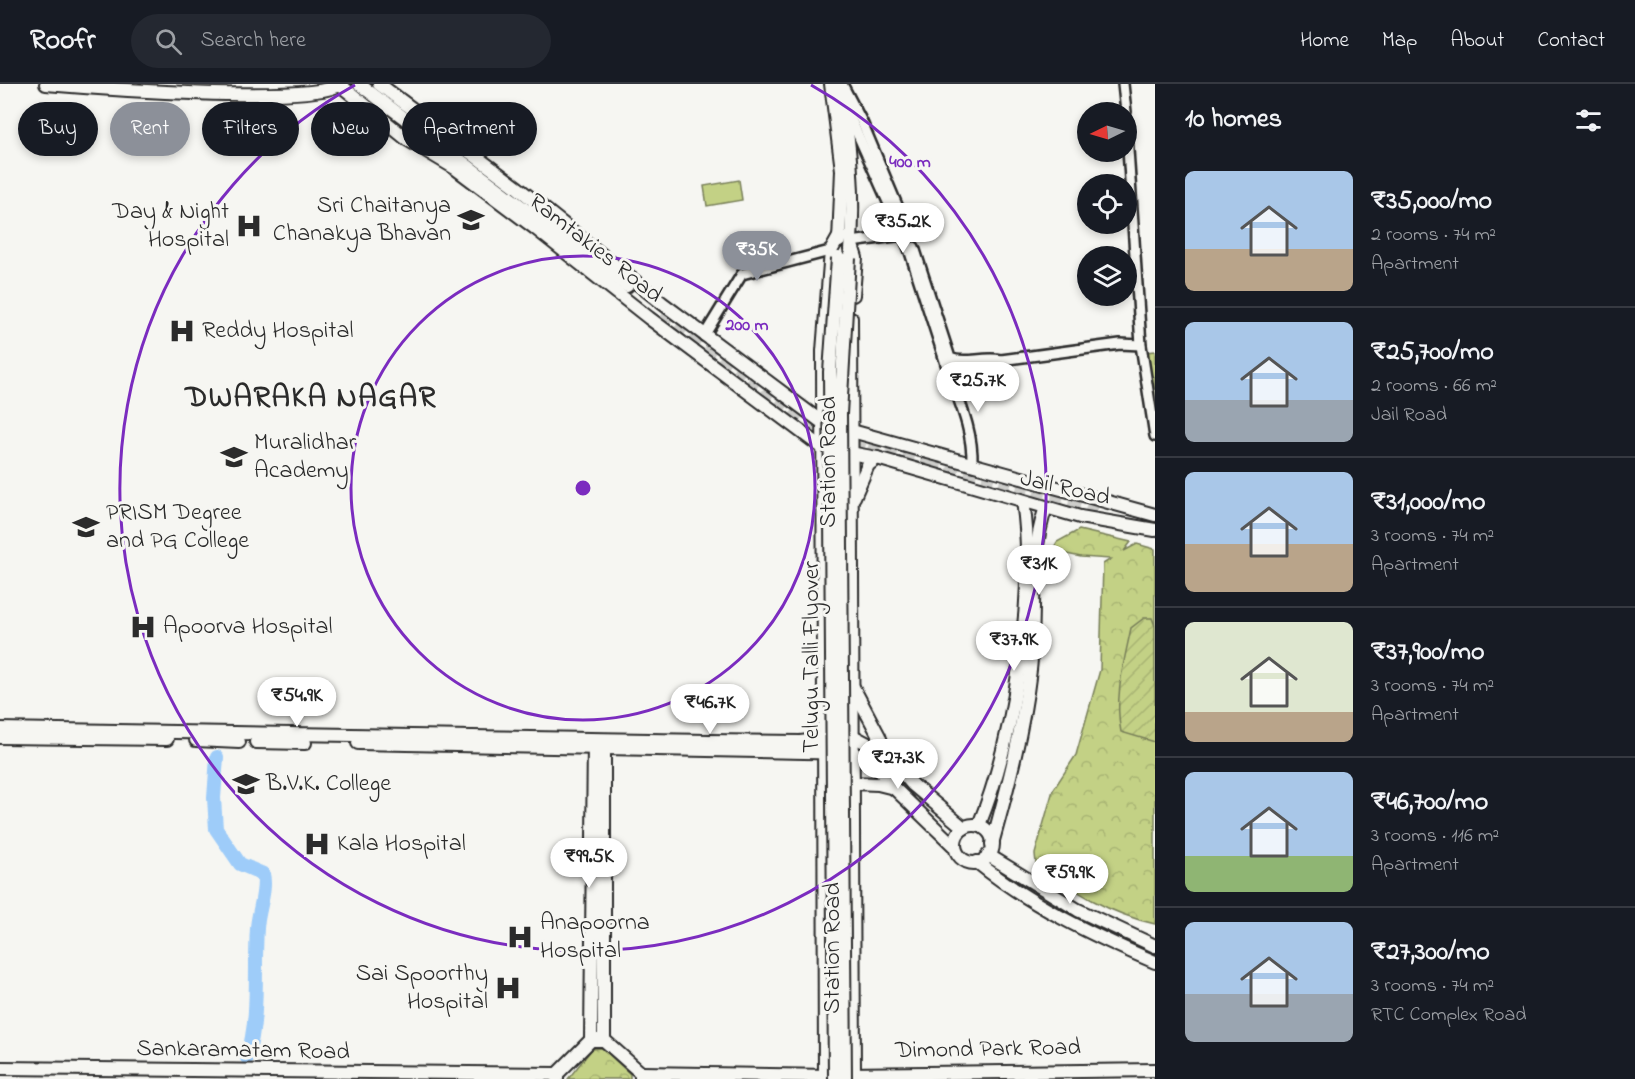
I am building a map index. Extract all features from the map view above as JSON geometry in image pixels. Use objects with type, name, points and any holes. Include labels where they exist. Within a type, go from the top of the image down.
[{"type":"main road","points":[[46,84],[134,90],[256,93],[326,91],[340,84]]},
{"type":"main road","name":"Ramtakies Road","points":[[340,84],[408,140],[455,168],[640,312],[823,448]]},
{"type":"main road","points":[[358,84],[653,301]]},
{"type":"main road","points":[[379,84],[519,188],[653,301],[661,314],[640,312]]},
{"type":"main road","points":[[831,84],[842,170],[845,238]]},
{"type":"main road","points":[[828,1078],[823,351],[831,251],[845,238],[851,177],[841,84]]},
{"type":"main road","name":"Telugu Talli Flyover","points":[[845,238],[840,414],[851,1077]]},
{"type":"main road","name":"Station Road","points":[[845,238],[855,258],[851,331],[850,432],[853,686],[851,1077]]},
{"type":"main road","name":"Telugu Talli Flyover","points":[[828,1078],[830,372],[844,258]]},
{"type":"main road","name":"Jail Road","points":[[653,301],[823,423],[1155,515]]},
{"type":"main road","name":"Jail Road","points":[[823,448],[877,458],[1080,517],[1155,530]]},
{"type":"main road","points":[[851,506],[858,483],[868,465],[877,458]]},
{"type":"main road","points":[[979,825],[994,779],[1020,668],[1026,560],[1023,501]]},
{"type":"main road","points":[[977,862],[990,850],[1010,776],[1027,691],[1035,562],[1038,536],[1046,507]]},
{"type":"main road","points":[[1125,524],[1100,509],[1132,507]]},
{"type":"main road","points":[[853,686],[879,736],[885,753]]},
{"type":"main road","points":[[0,729],[599,744]]},
{"type":"main road","points":[[825,746],[853,736],[885,753],[914,785],[964,828]]},
{"type":"main road","points":[[0,737],[825,746],[853,753],[876,766],[894,788],[955,847],[966,861],[977,862],[1003,883],[1058,916],[1155,962]]},
{"type":"main road","points":[[591,1040],[604,1040],[599,744]]},
{"type":"main road","points":[[557,1076],[591,1040],[599,744]]},
{"type":"main road","points":[[853,783],[878,784],[894,788]]},
{"type":"main road","points":[[955,847],[956,836],[964,828],[979,825],[988,832],[990,850],[1078,910],[1155,946]]},
{"type":"main road","name":"Dimond Park Road","points":[[604,1040],[641,1076],[828,1078],[1155,1070]]},
{"type":"main road","name":"Sankaramatam Road","points":[[0,1068],[557,1076]]},
{"type":"street","points":[[841,84],[862,122],[914,246],[948,370],[973,444],[972,463]]},
{"type":"street","points":[[1123,84],[1125,102]]},
{"type":"street","points":[[843,104],[856,126],[903,235],[950,357],[954,360],[988,357],[1001,360],[1120,344],[1141,345]]},
{"type":"street","points":[[1129,162],[1141,345],[1155,436]]},
{"type":"street","points":[[845,238],[903,235]]},
{"type":"street","points":[[704,336],[742,274],[762,266],[826,252]]},
{"type":"street","points":[[948,370],[965,370],[993,365],[1001,360]]},
{"type":"green space","points":[[739,180],[742,200],[707,206],[704,186]]},
{"type":"green space","points":[[1155,351],[1155,400],[1146,352]]},
{"type":"green space","points":[[1079,530],[1131,542],[1124,551],[1137,544],[1155,549],[1155,924],[1107,908],[1036,863],[1035,854],[1053,790],[1076,755],[1100,670],[1103,564],[1111,559],[1081,557],[1052,551],[1057,542]]},
{"type":"green space","points":[[1144,618],[1152,618],[1155,626],[1155,742],[1121,732],[1119,719],[1121,680],[1131,628]]},
{"type":"green space","points":[[602,1048],[630,1074],[630,1079],[568,1079],[592,1049]]},
{"type":"waterway","points":[[217,757],[214,798],[216,829],[240,864],[263,874],[264,880],[257,928],[254,1026],[247,1058]]},
{"type":"tunnel","points":[[660,317],[826,439],[877,453]]},
{"type":"tunnel","points":[[869,443],[942,463]]},
{"type":"tunnel","points":[[929,467],[1099,511]]},
{"type":"place","name":"Sri Chaitanya Chanakya Bhavan","points":[[471,220]]},
{"type":"place","name":"Day & Night Hospital","points":[[249,226]]},
{"type":"place","name":"Reddy Hospital","points":[[182,331]]},
{"type":"place","name":"Muralidhar Academy","points":[[234,457]]},
{"type":"place","name":"PRISM Degree and PG College","points":[[86,527]]},
{"type":"place","name":"Apoorva Hospital","points":[[143,627]]},
{"type":"place","name":"B.V.K. College","points":[[246,784]]},
{"type":"place","name":"Kala Hospital","points":[[317,844]]},
{"type":"place","name":"Anapoorna Hospital","points":[[520,937]]},
{"type":"place","name":"Sai Spoorthy Hospital","points":[[508,988]]},
{"type":"district","name":"DWARAKA NAGAR","points":[[311,399]]}]
